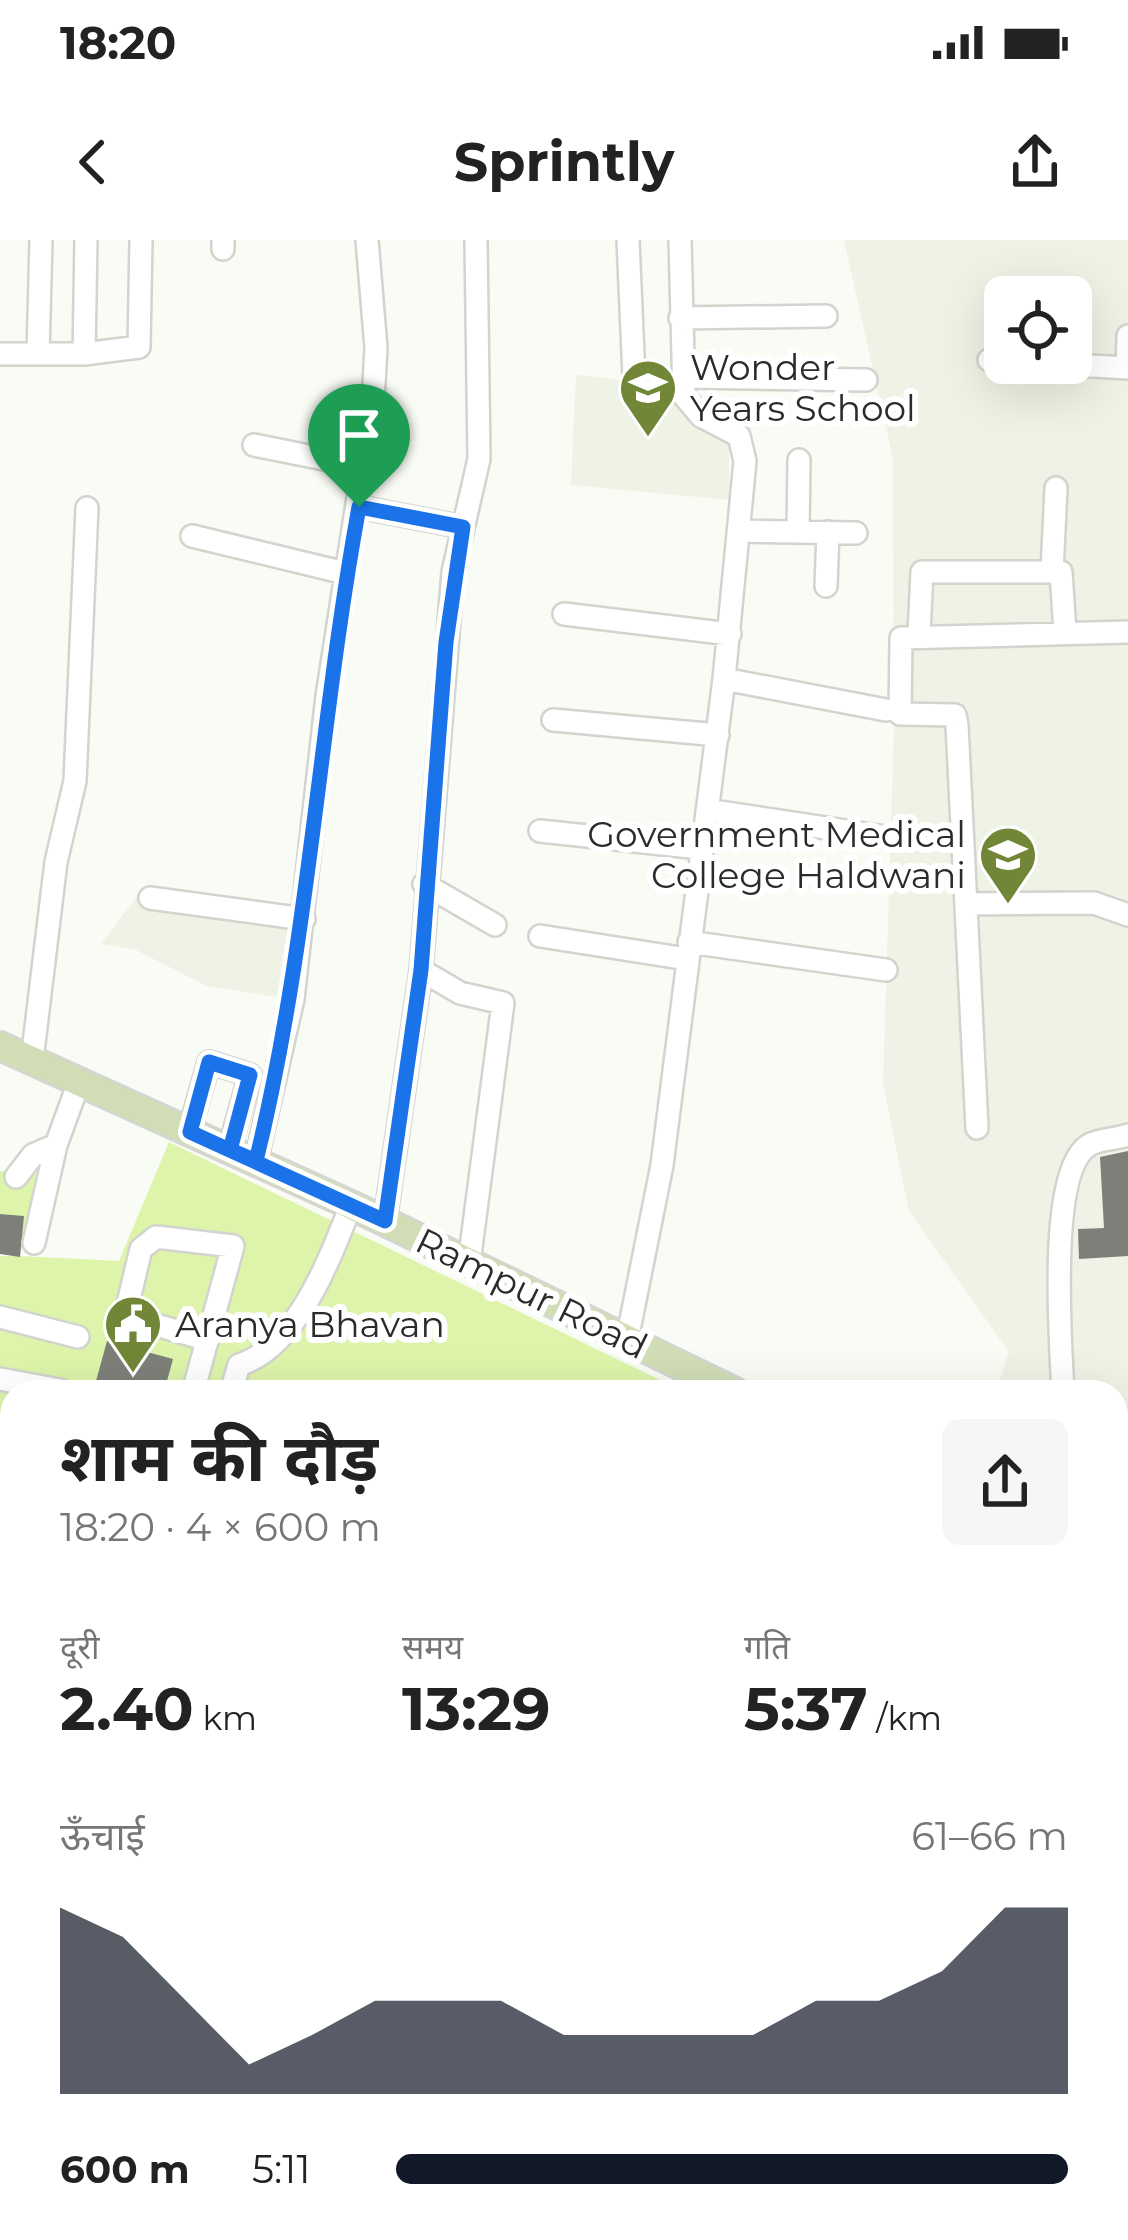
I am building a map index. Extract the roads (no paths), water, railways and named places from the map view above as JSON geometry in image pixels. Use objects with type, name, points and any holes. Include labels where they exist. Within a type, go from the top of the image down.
[{"type":"main road","name":"Rampur Road","points":[[0,1046],[351,1205],[710,1380]]},
{"type":"street","points":[[38,354],[40,240]]},
{"type":"street","points":[[84,354],[86,240]]},
{"type":"street","points":[[0,354],[84,354],[139,347],[141,240]]},
{"type":"street","points":[[243,1155],[282,1057],[304,919],[376,348],[367,240]]},
{"type":"street","points":[[385,1221],[421,970],[424,884],[453,572],[479,459],[476,240]]},
{"type":"street","points":[[628,240],[634,377]]},
{"type":"street","points":[[628,1340],[662,1165],[730,634],[745,461],[740,436],[701,416],[684,396],[680,240]]},
{"type":"street","points":[[680,318],[826,316]]},
{"type":"street","points":[[1092,366],[1127,368],[1128,336]]},
{"type":"street","points":[[684,377],[866,380]]},
{"type":"street","points":[[254,445],[364,467]]},
{"type":"street","points":[[798,532],[799,460]]},
{"type":"street","points":[[1052,572],[1055,488]]},
{"type":"street","points":[[359,507],[463,527]]},
{"type":"street","points":[[32,1060],[56,862],[75,781],[86,508]]},
{"type":"street","points":[[740,531],[856,533]]},
{"type":"street","points":[[826,586],[828,532]]},
{"type":"street","points":[[192,536],[345,572]]},
{"type":"street","points":[[920,634],[922,572],[1061,572],[1065,632]]},
{"type":"street","points":[[564,614],[730,634]]},
{"type":"street","points":[[977,1128],[955,715],[899,714],[901,638],[1128,632]]},
{"type":"street","points":[[724,679],[886,710]]},
{"type":"street","points":[[553,720],[718,735]]},
{"type":"street","points":[[707,810],[892,838]]},
{"type":"street","points":[[540,830],[700,848]]},
{"type":"street","points":[[424,884],[495,925]]},
{"type":"street","points":[[150,898],[304,919]]},
{"type":"street","points":[[966,904],[1094,903],[1128,915]]},
{"type":"street","points":[[540,936],[886,970]]},
{"type":"street","points":[[421,970],[460,993],[503,1003],[469,1263]]},
{"type":"street","points":[[190,1132],[209,1062],[250,1075],[243,1155]]},
{"type":"street","points":[[34,1243],[56,1145],[79,1082]]},
{"type":"street","points":[[1063,1380],[1059,1245],[1074,1164],[1089,1144],[1128,1136]]},
{"type":"street","points":[[16,1178],[33,1155],[56,1145]]},
{"type":"street","points":[[234,1380],[238,1365],[268,1348],[290,1324],[351,1205]]},
{"type":"street","points":[[196,1380],[206,1347],[233,1246],[156,1237],[140,1250],[125,1316],[206,1347],[238,1365]]},
{"type":"street","points":[[0,1317],[78,1336]]},
{"type":"place","name":"Wonder Years School","points":[[648,439]]},
{"type":"place","name":"Government Medical College Haldwani","points":[[1008,906]]},
{"type":"place","name":"Aranya Bhavan","points":[[133,1375]]}]
